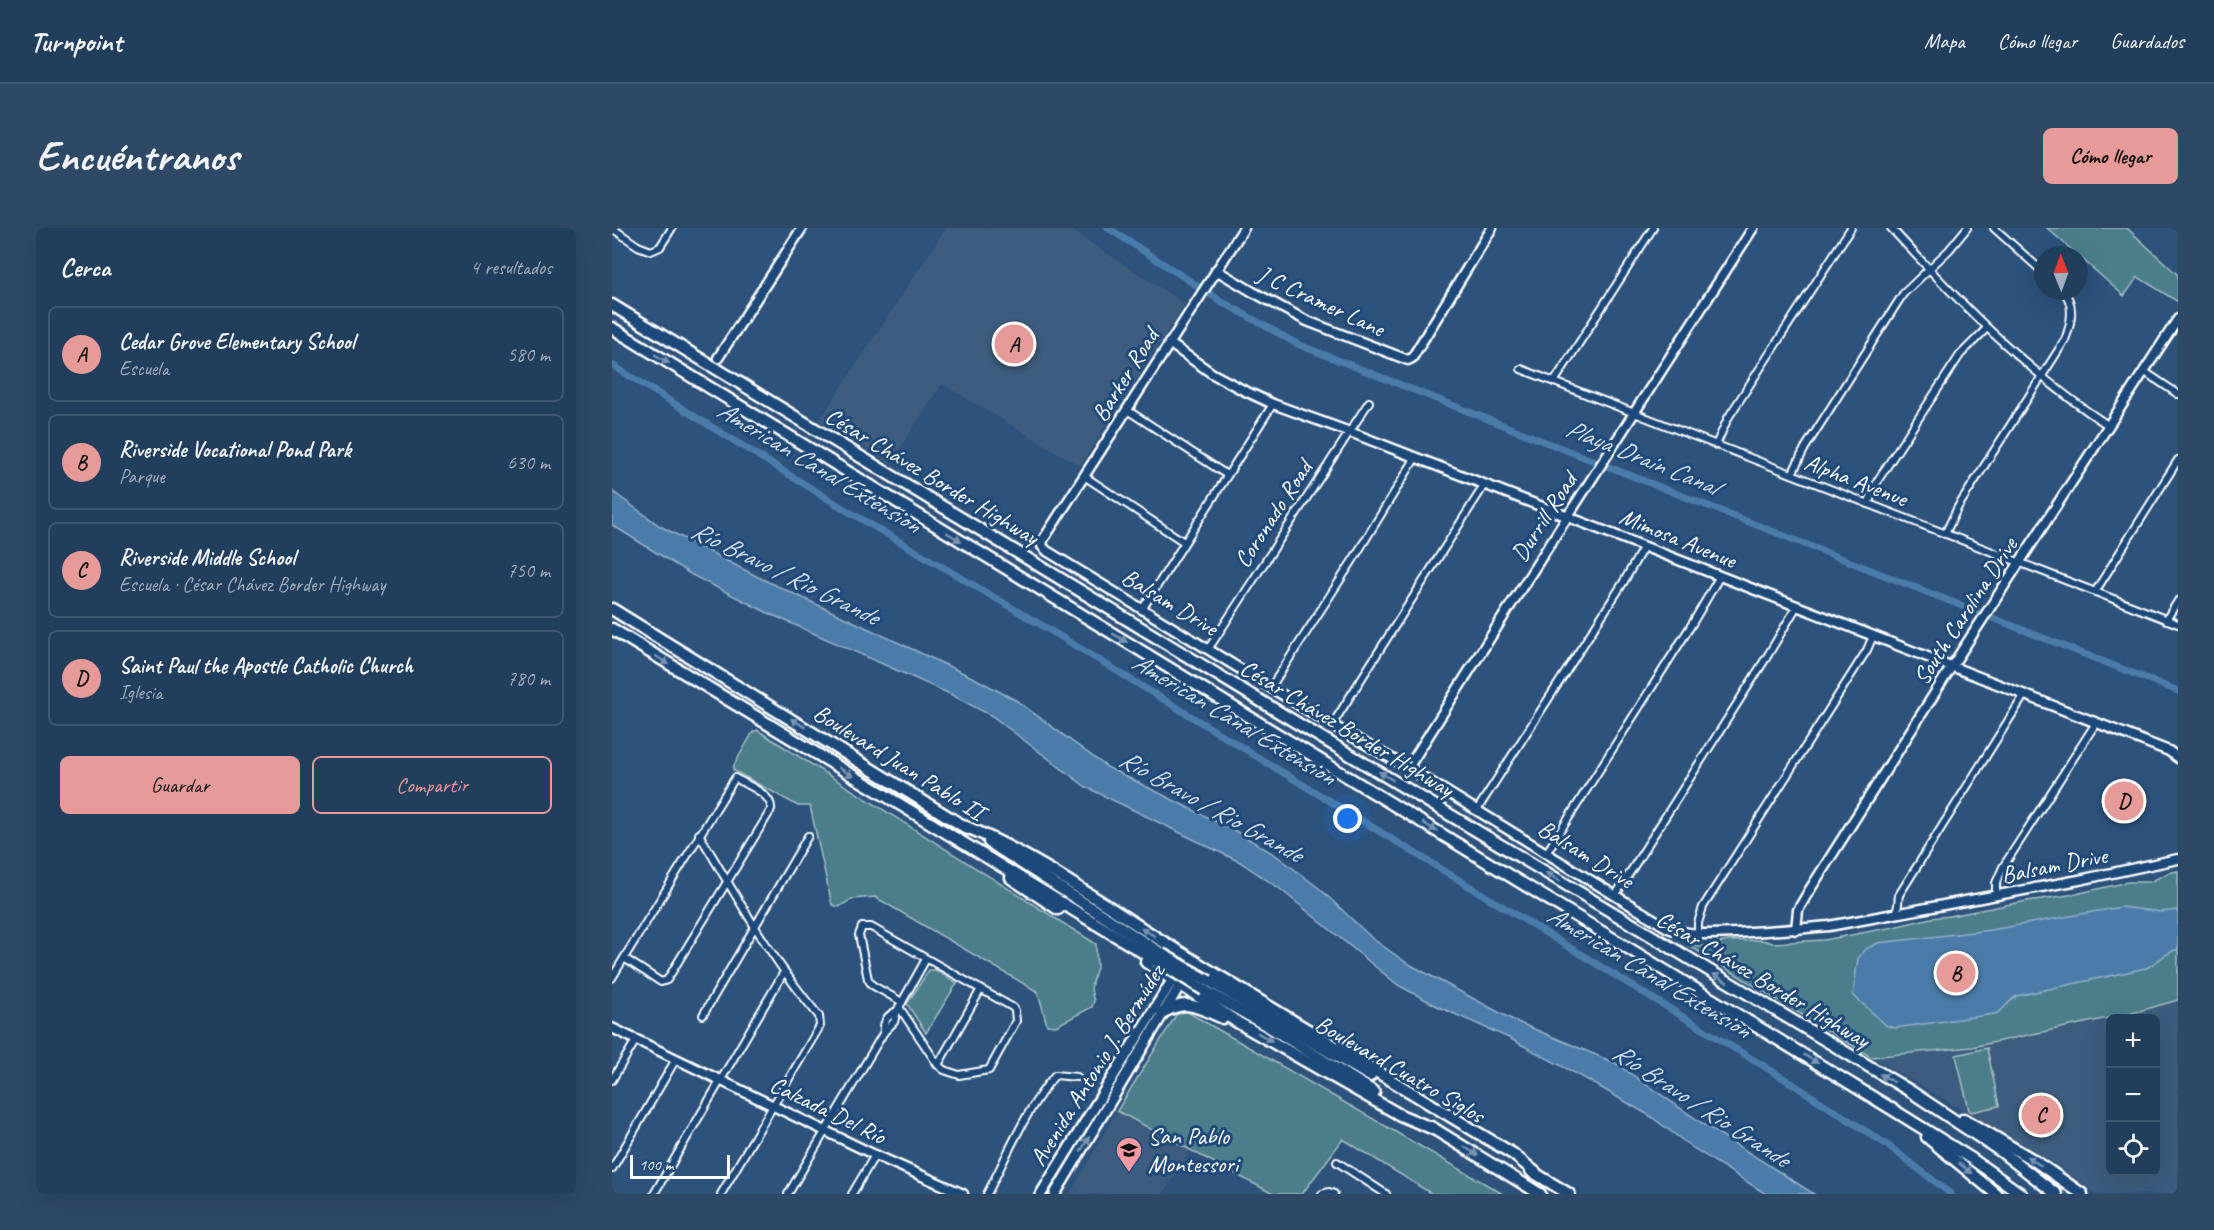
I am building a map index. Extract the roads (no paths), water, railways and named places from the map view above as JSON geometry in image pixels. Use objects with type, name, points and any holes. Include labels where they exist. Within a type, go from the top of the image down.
[{"type":"highway","name":"César Chávez Border Highway","points":[[612,305],[1282,714],[1910,1091],[2002,1152],[2056,1194]]},
{"type":"highway","name":"César Chávez Border Highway","points":[[612,328],[1887,1106],[1972,1159],[2021,1194]]},
{"type":"highway","name":"Boulevard Juan Pablo II","points":[[612,609],[962,825],[1159,956]]},
{"type":"highway","name":"Boulevard Juan Pablo II","points":[[612,629],[1027,881],[1159,956]]},
{"type":"highway","points":[[962,825],[1002,842],[1159,956],[1176,982],[1209,986]]},
{"type":"highway","points":[[963,842],[1023,887],[1159,956],[1513,1154],[1536,1173]]},
{"type":"highway","points":[[1159,956],[1190,959],[1237,1022]]},
{"type":"highway","name":"Boulevard Cuatro Siglos","points":[[1209,986],[1351,1071],[1536,1173],[1569,1194]]},
{"type":"highway","points":[[1162,1013],[1180,1004],[1187,1004],[1237,1022],[1400,1115],[1436,1130]]},
{"type":"highway","name":"Boulevard Cuatro Siglos","points":[[1351,1071],[1436,1130],[1540,1194]]},
{"type":"highway","points":[[1910,1091],[1947,1109],[2014,1148],[2082,1194]]},
{"type":"highway","points":[[1887,1106],[1996,1194]]},
{"type":"main road","name":"Avenida Antonio J. Bermúdez","points":[[1041,1194],[1190,959]]},
{"type":"main road","name":"Avenida Antonio J. Bermúdez","points":[[1055,1194],[1162,1013],[1176,982]]},
{"type":"street","points":[[612,228],[651,251],[660,247],[672,228]]},
{"type":"street","points":[[718,358],[802,228]]},
{"type":"street","name":"Barker Road","points":[[1042,544],[1197,297],[1244,228]]},
{"type":"street","name":"J C Cramer Lane","points":[[1216,270],[1307,321],[1406,360],[1412,358],[1492,228]]},
{"type":"street","points":[[1554,382],[1653,228]]},
{"type":"street","name":"Durrill Road","points":[[1408,768],[1753,228]]},
{"type":"street","points":[[1716,445],[1728,418],[1851,228]]},
{"type":"street","points":[[1891,228],[1986,329],[2064,396],[2109,426]]},
{"type":"street","points":[[1792,474],[1805,448],[1903,294],[1929,270],[1967,228]]},
{"type":"street","points":[[1994,228],[2034,264]]},
{"type":"street","points":[[1946,534],[1958,507],[2042,378],[2069,329],[2070,300]]},
{"type":"street","name":"South Carolina Drive","points":[[1796,930],[1798,910],[1809,891],[1952,666],[2178,319]]},
{"type":"street","points":[[1868,504],[1878,480],[1960,355],[1986,329]]},
{"type":"street","name":"Mimosa Avenue","points":[[1169,343],[1227,382],[1273,404],[1416,457],[2025,694],[2169,751],[2178,758]]},
{"type":"street","name":"Alpha Avenue","points":[[1521,369],[2178,624]]},
{"type":"street","points":[[2145,372],[2178,394]]},
{"type":"street","name":"Coronado Road","points":[[1209,648],[1369,402]]},
{"type":"street","points":[[1143,608],[1273,404]]},
{"type":"street","points":[[1127,410],[1227,476]]},
{"type":"street","points":[[1271,687],[1416,457]]},
{"type":"street","points":[[2095,592],[2178,460]]},
{"type":"street","points":[[1084,476],[1184,542]]},
{"type":"street","points":[[1332,724],[1485,484]]},
{"type":"street","name":"Balsam Drive","points":[[1042,544],[1047,551],[1408,768],[1615,896],[1668,928],[1684,933],[1796,930],[1996,896],[2178,859]]},
{"type":"street","points":[[1477,810],[1623,583],[1644,546]]},
{"type":"street","points":[[1546,852],[1692,624],[1720,576]]},
{"type":"street","points":[[2166,620],[2178,601]]},
{"type":"street","points":[[1615,896],[1797,606]]},
{"type":"street","points":[[1698,934],[1699,915],[1703,907],[1855,670],[1873,636]]},
{"type":"street","points":[[1897,914],[1899,895],[2025,694]]},
{"type":"street","points":[[1996,896],[1996,883],[2003,867],[2096,723]]},
{"type":"street","points":[[612,978],[624,958],[699,834],[735,778],[768,798],[771,810],[668,979],[661,982],[624,958]]},
{"type":"street","points":[[699,834],[784,972],[819,1016],[820,1026],[721,1194]]},
{"type":"street","points":[[703,1015],[808,836]]},
{"type":"street","points":[[862,927],[870,927],[981,989],[1012,1007],[1016,1021],[990,1069],[986,1072],[953,1074],[938,1065],[899,1006],[870,982],[859,931],[862,927]]},
{"type":"street","points":[[788,1194],[884,1032],[885,1021],[899,1006],[926,959]]},
{"type":"street","points":[[654,1194],[784,972]]},
{"type":"street","points":[[938,1065],[981,989]]},
{"type":"street","name":"Calzada Del Río","points":[[612,1028],[875,1155],[963,1194]]},
{"type":"street","points":[[612,1080],[636,1040]]},
{"type":"street","points":[[612,1169],[676,1059]]},
{"type":"street","points":[[987,1194],[1048,1083],[1055,1076],[1077,1077]]},
{"type":"street","points":[[852,1194],[875,1155]]},
{"type":"street","points":[[1337,1162],[1386,1194]]},
{"type":"street","points":[[1322,1194],[1329,1192],[1334,1194]]},
{"type":"waterway","name":"Playa Drain Canal","points":[[1108,228],[1219,300],[1297,344],[2178,691]]},
{"type":"waterway","name":"American Canal Extension","points":[[612,365],[846,510],[1053,632],[1788,1081],[1886,1144],[1951,1194]]},
{"type":"place","name":"Cedar Grove Elementary School","points":[[1014,344]]},
{"type":"place","name":"Saint Paul the Apostle Catholic Church","points":[[2124,801]]},
{"type":"place","name":"Riverside Vocational Pond Park","points":[[1956,973]]},
{"type":"place","name":"Riverside Middle School","points":[[2041,1115]]},
{"type":"place","name":"San Pablo Montessori","points":[[1129,1173]]},
{"type":"water label","name":"Río Bravo / Rio Grande","points":[[785,573]]},
{"type":"water label","name":"Río Bravo / Rio Grande","points":[[1211,806]]},
{"type":"water label","name":"Río Bravo / Rio Grande","points":[[1701,1105]]}]
